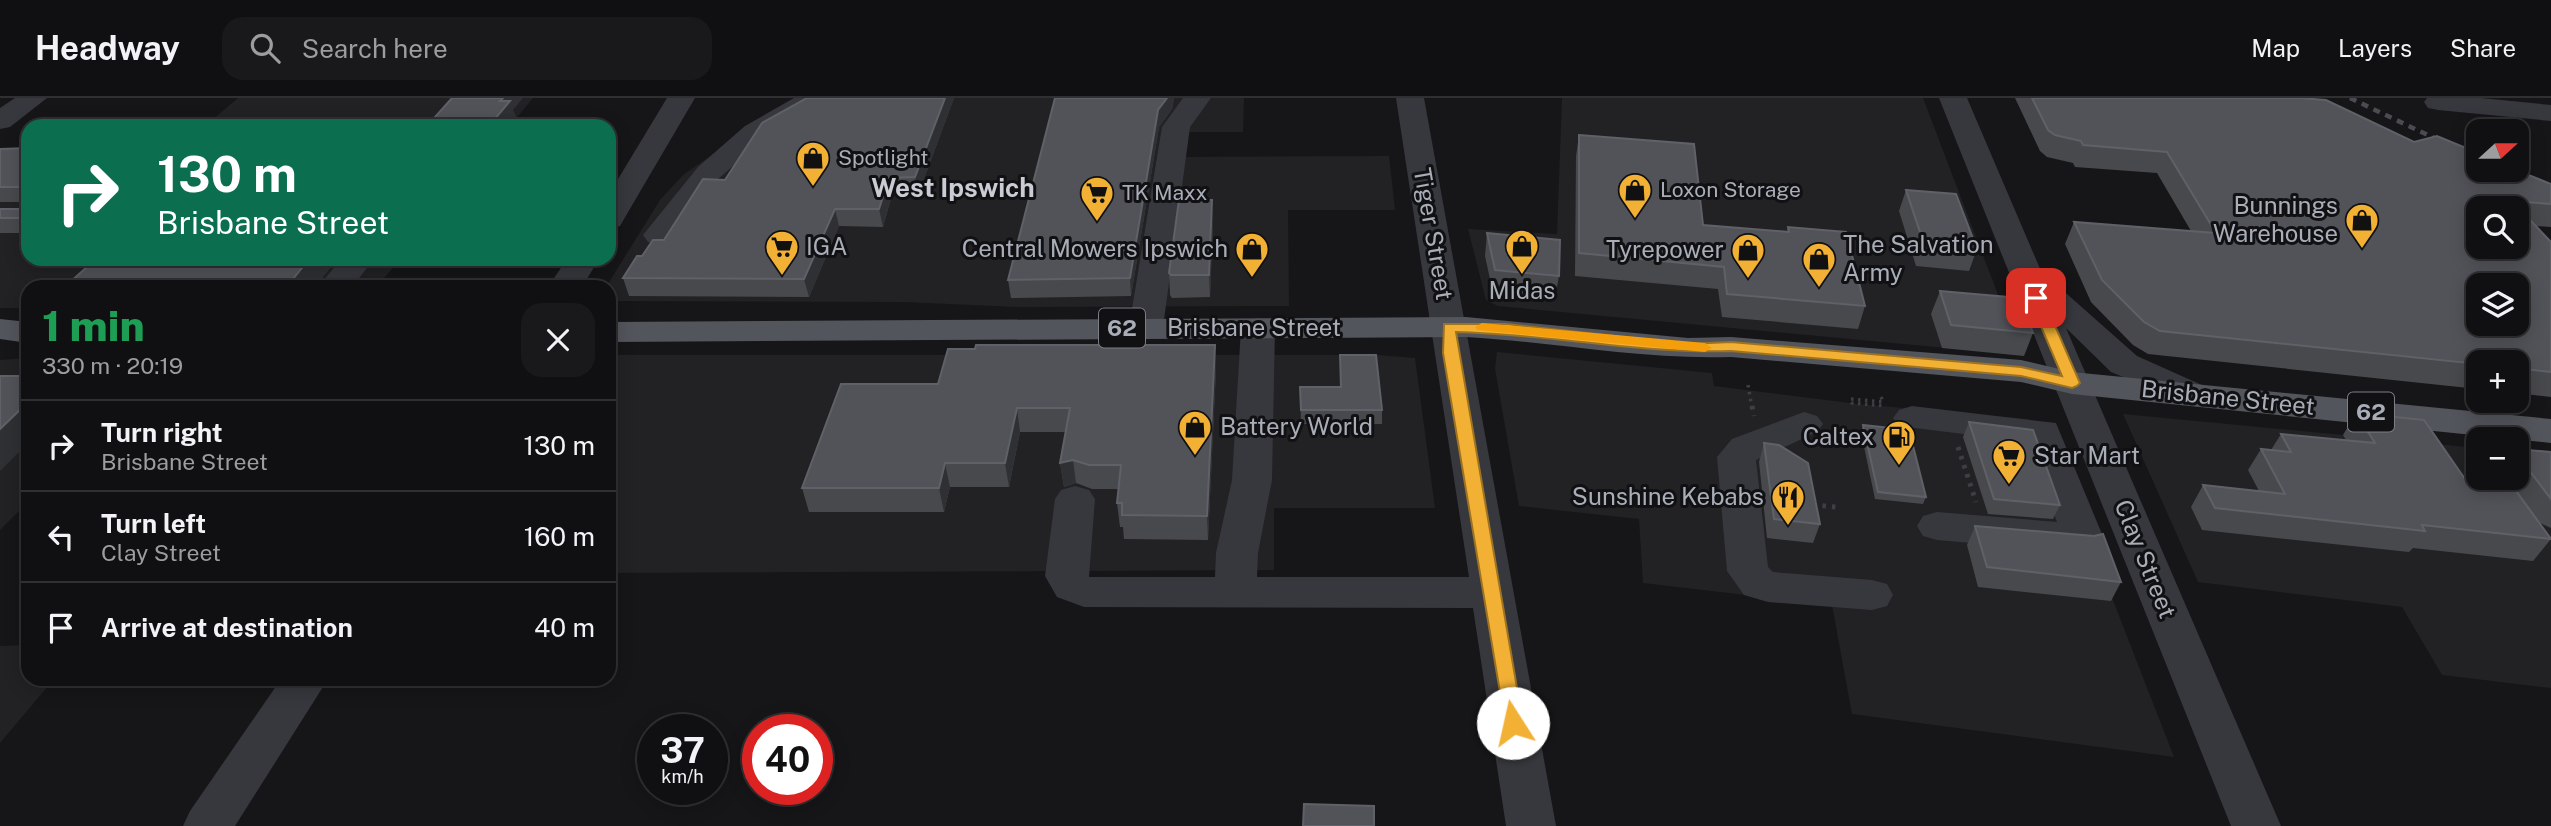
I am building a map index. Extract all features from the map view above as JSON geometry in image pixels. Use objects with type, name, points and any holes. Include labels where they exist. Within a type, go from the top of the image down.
[{"type":"main road","name":"Brisbane Street","points":[[616,332],[1146,327],[1506,329],[1688,348],[1742,367],[1813,375],[2023,392],[2072,383],[2551,430]]},
{"type":"main road","points":[[0,329],[21,332]]},
{"type":"main road","points":[[0,342],[21,337]]},
{"type":"street","points":[[0,121],[33,98]]},
{"type":"street","points":[[616,207],[681,98]]},
{"type":"street","points":[[659,235],[708,173],[755,132],[814,98]]},
{"type":"street","name":"Tiger Street","points":[[1410,98],[1531,826]]},
{"type":"street","name":"Clay Street","points":[[1953,98],[2256,826]]},
{"type":"street","points":[[1146,327],[1176,127],[1190,101]]},
{"type":"street","points":[[2438,102],[2551,113]]},
{"type":"street","points":[[341,280],[352,266]]},
{"type":"street","points":[[2026,274],[2120,361],[2150,378],[2191,394]]},
{"type":"street","points":[[1236,593],[1237,553],[1252,480],[1258,328]]},
{"type":"street","points":[[1926,420],[2043,432],[2084,539],[1937,526]]},
{"type":"street","points":[[1804,424],[1745,448],[1737,457],[1748,571],[1759,584],[1768,587],[1872,595]]},
{"type":"street","points":[[1075,499],[1066,576],[1068,584],[1084,592],[1491,593]]},
{"type":"street","points":[[208,826],[300,686]]},
{"type":"path","points":[[1926,420],[1952,430],[1976,503]]},
{"type":"path","points":[[1809,504],[1836,507]]},
{"type":"shaded area","points":[[238,98],[533,98],[516,119],[213,119]]},
{"type":"shaded area","points":[[805,98],[1244,98],[1243,132],[1186,132],[1183,157],[1389,156],[1395,210],[1288,210],[1289,306],[1018,307],[904,302],[616,301],[616,280],[610,280],[660,200],[683,175],[732,141]]},
{"type":"shaded area","points":[[1562,98],[1923,98],[2021,355],[1498,306],[1486,300],[1468,229],[1557,234]]},
{"type":"shaded area","points":[[0,161],[21,161],[21,266],[394,266],[383,280],[21,280],[21,308],[0,308]]},
{"type":"shaded area","points":[[1497,352],[1712,373],[1714,386],[1858,404],[2028,419],[2046,428],[2174,757],[1852,714],[1832,605],[1643,583],[1639,519],[1519,506],[1495,369]]},
{"type":"shaded area","points":[[616,355],[1377,355],[1415,358],[1435,508],[1274,508],[1274,570],[616,573]]},
{"type":"shaded area","points":[[21,358],[21,509],[0,530],[0,360]]},
{"type":"shaded area","points":[[2123,414],[2466,447],[2466,490],[2529,490],[2529,469],[2551,455],[2551,688],[2442,675],[2402,607],[2198,582]]},
{"type":"shaded area","points":[[21,645],[21,686],[48,686],[0,743],[0,646]]},
{"type":"building","points":[[452,98],[503,98],[500,101],[510,101],[495,119],[433,119]]},
{"type":"building","points":[[807,98],[945,98],[915,177],[889,178],[879,209],[835,209],[804,279],[623,278],[637,256],[642,256],[653,240],[664,240],[703,179],[725,180],[762,123]]},
{"type":"building","points":[[1055,98],[1167,98],[1158,110],[1130,278],[1008,280]]},
{"type":"building","name":"Bunnings Warehouse","points":[[2032,98],[2326,100],[2414,142],[2437,136],[2466,148],[2466,182],[2529,182],[2529,175],[2551,184],[2551,204],[2529,202],[2529,196],[2466,196],[2466,259],[2529,259],[2529,219],[2551,242],[2551,372],[2529,369],[2529,350],[2466,350],[2466,363],[2160,331],[2144,322],[2102,280],[2074,222],[2216,233],[2167,152],[2083,145],[2081,141],[2055,135],[2048,130]]},
{"type":"building","points":[[1579,135],[1694,144],[1703,225],[1789,232],[1788,227],[1846,232],[1865,306],[1727,294],[1724,267],[1579,253]]},
{"type":"building","points":[[21,148],[21,218],[0,218],[0,209],[20,209],[20,187],[0,187],[0,149]]},
{"type":"building","points":[[1906,190],[1956,194],[1977,249],[1924,244]]},
{"type":"building","points":[[1179,200],[1212,200],[1209,275],[1169,273]]},
{"type":"building","points":[[1487,233],[1560,240],[1559,276],[1495,270]]},
{"type":"building","points":[[88,266],[303,266],[293,279],[72,280]]},
{"type":"building","points":[[1940,291],[2020,298],[2033,333],[1951,325]]},
{"type":"building","points":[[976,345],[1215,345],[1207,516],[1122,515],[1122,503],[1117,503],[1121,465],[1089,465],[1073,460],[1060,463],[1070,408],[1017,408],[1005,463],[945,463],[939,488],[802,488],[841,384],[938,384],[948,349],[975,349]]},
{"type":"building","points":[[1340,355],[1376,355],[1382,410],[1301,410],[1300,387],[1341,387]]},
{"type":"building","points":[[0,376],[21,376],[21,409],[0,429]]},
{"type":"building","points":[[2356,413],[2424,420],[2466,479],[2466,490],[2515,490],[2551,539],[2422,525],[2425,531],[2215,508],[2203,485],[2285,494],[2261,449],[2291,452],[2281,434],[2375,443]]},
{"type":"building","points":[[1969,422],[2033,430],[2060,505],[1994,499]]},
{"type":"building","points":[[1863,425],[1909,430],[1926,497],[1878,492]]},
{"type":"building","points":[[1764,443],[1779,445],[1808,463],[1820,524],[1774,519]]},
{"type":"building","points":[[2529,450],[2551,452],[2551,499],[2529,470]]},
{"type":"building","points":[[1975,526],[2094,536],[2103,534],[2121,582],[1987,567]]},
{"type":"building","points":[[1304,804],[1374,806],[1374,826],[1303,826]]},
{"type":"railway","points":[[2350,98],[2466,153]]},
{"type":"slow traffic","points":[[1482,327],[1705,348]]},
{"type":"place","name":"Spotlight","points":[[813,188]]},
{"type":"place","name":"Loxon Storage","points":[[1635,220]]},
{"type":"place","name":"TK Maxx","points":[[1097,223]]},
{"type":"place","name":"Bunnings Warehouse","points":[[2362,250]]},
{"type":"place","name":"Midas","points":[[1522,276]]},
{"type":"place","name":"IGA","points":[[782,277]]},
{"type":"place","name":"Central Mowers Ipswich","points":[[1252,279]]},
{"type":"place","name":"Tyrepower","points":[[1748,280]]},
{"type":"place","name":"The Salvation Army","points":[[1819,289]]},
{"type":"place","name":"Battery World","points":[[1195,457]]},
{"type":"place","name":"Caltex","points":[[1899,467]]},
{"type":"place","name":"Star Mart","points":[[2009,486]]},
{"type":"place","name":"Sunshine Kebabs","points":[[1788,527]]},
{"type":"district","name":"West Ipswich","points":[[953,188]]},
{"type":"route","points":[[1513,723],[1451,353],[1449,327],[1483,327],[1688,348],[1731,347],[2021,371],[2072,383],[2036,298]]}]
